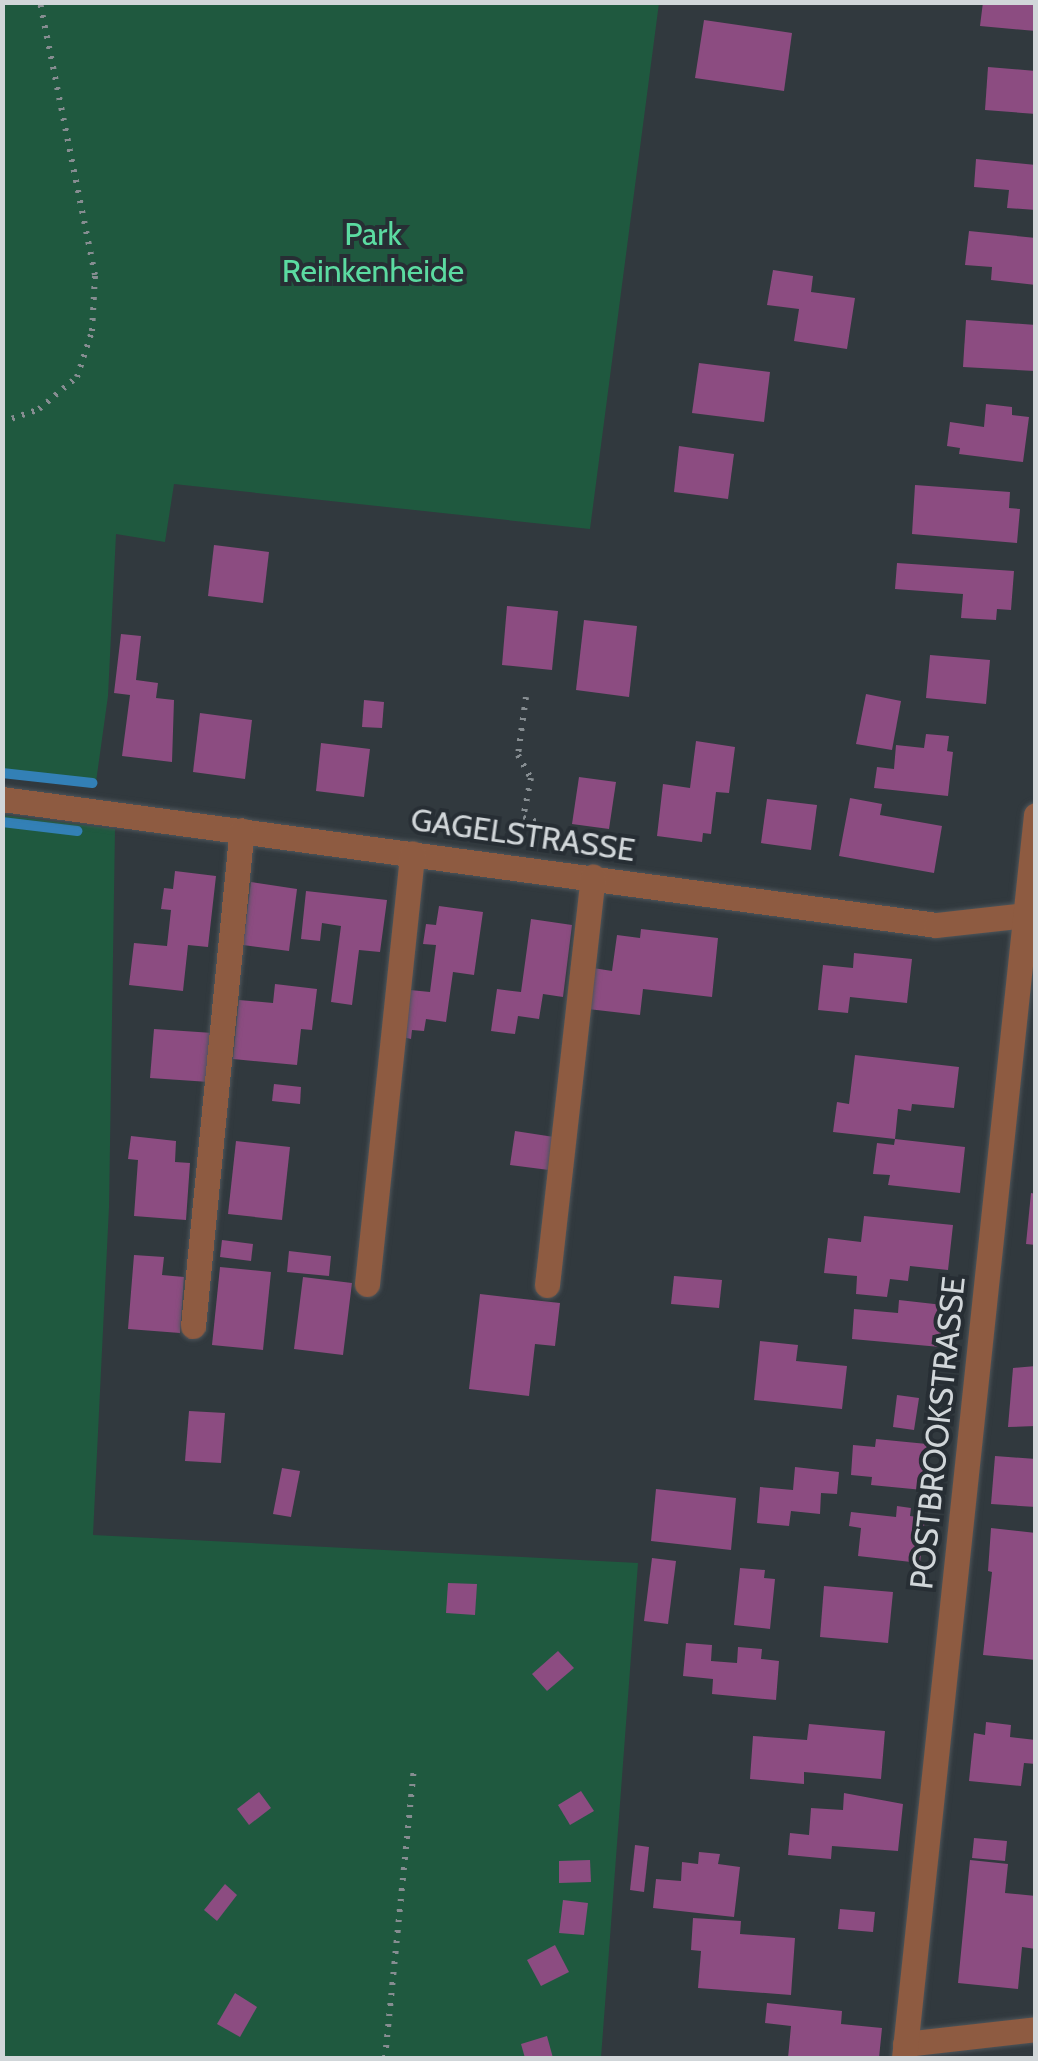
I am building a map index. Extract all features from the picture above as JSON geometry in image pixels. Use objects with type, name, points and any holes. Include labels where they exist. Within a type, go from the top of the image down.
[{"type":"street","name":"GAGELSTRASSE","points":[[2,798],[936,925],[1031,915]]},
{"type":"street","name":"POSTBROOKSTRASSE","points":[[904,2051],[1031,915],[1036,814]]},
{"type":"street","points":[[193,1326],[242,830]]},
{"type":"street","points":[[367,1284],[412,853]]},
{"type":"street","points":[[547,1285],[594,877]]},
{"type":"street","points":[[904,2051],[1036,2029]]},
{"type":"path","points":[[2,422],[38,410],[77,377],[92,330],[95,275],[40,2]]},
{"type":"path","points":[[526,697],[518,755],[531,778],[522,818],[541,823]]},
{"type":"path","points":[[384,2058],[414,1770]]},
{"type":"green space","name":"Park Reinkenheide","points":[[3,2],[659,3],[590,529],[174,484],[165,542],[116,534],[108,696],[96,782],[3,771]]},
{"type":"green space","points":[[3,815],[115,829],[109,1207],[93,1535],[638,1563],[601,2058],[3,2058]]},
{"type":"building","points":[[983,2],[1036,2],[1036,31],[980,26]]},
{"type":"building","points":[[704,20],[792,33],[784,91],[695,78]]},
{"type":"building","points":[[988,67],[1036,71],[1036,114],[985,110]]},
{"type":"building","points":[[976,159],[1036,165],[1036,210],[1007,208],[1009,190],[974,187]]},
{"type":"building","points":[[969,231],[1036,238],[1036,285],[991,280],[992,267],[965,265]]},
{"type":"building","points":[[773,270],[813,276],[811,292],[855,298],[847,349],[794,341],[799,309],[767,305]]},
{"type":"building","points":[[966,320],[1036,325],[1035,371],[963,367]]},
{"type":"building","points":[[699,363],[770,372],[764,422],[692,413]]},
{"type":"building","points":[[986,404],[1012,407],[1012,415],[1029,417],[1023,462],[959,454],[960,448],[947,446],[950,422],[984,427]]},
{"type":"building","points":[[679,446],[734,454],[728,499],[674,492]]},
{"type":"building","points":[[915,485],[1010,492],[1009,508],[1020,509],[1017,543],[912,534]]},
{"type":"building","points":[[214,545],[269,552],[263,603],[208,596]]},
{"type":"building","points":[[897,563],[1014,571],[1011,610],[997,609],[996,620],[961,618],[963,594],[895,589]]},
{"type":"building","points":[[507,606],[558,611],[552,670],[502,665]]},
{"type":"building","points":[[584,620],[637,626],[629,697],[576,690]]},
{"type":"building","points":[[121,634],[141,636],[136,680],[158,683],[156,698],[174,700],[172,762],[122,756],[130,695],[114,693]]},
{"type":"building","points":[[930,655],[990,660],[986,704],[926,698]]},
{"type":"building","points":[[866,694],[901,701],[892,750],[856,744]]},
{"type":"building","points":[[364,700],[384,702],[382,728],[362,727]]},
{"type":"building","points":[[200,713],[252,720],[245,779],[193,772]]},
{"type":"building","points":[[926,734],[949,736],[947,751],[953,752],[948,796],[874,788],[877,767],[894,769],[896,745],[924,748]]},
{"type":"building","points":[[696,741],[735,747],[729,793],[716,792],[711,834],[703,833],[702,842],[657,836],[663,784],[690,788]]},
{"type":"building","points":[[321,743],[370,749],[364,797],[316,791]]},
{"type":"building","points":[[579,777],[616,782],[609,829],[572,824]]},
{"type":"building","points":[[850,798],[882,804],[880,815],[942,826],[934,873],[839,856]]},
{"type":"building","points":[[767,799],[817,805],[811,850],[761,843]]},
{"type":"building","points":[[175,871],[216,876],[208,947],[188,945],[183,991],[129,985],[134,943],[167,946],[171,910],[161,909],[164,888],[173,889]]},
{"type":"building","points":[[251,882],[297,889],[289,951],[243,945]]},
{"type":"building","points":[[306,891],[387,900],[380,952],[359,950],[352,1005],[331,1002],[341,926],[322,923],[320,941],[301,939]]},
{"type":"building","points":[[439,906],[483,912],[474,975],[453,972],[446,1022],[426,1019],[424,1031],[412,1030],[411,1039],[403,1037],[410,990],[430,992],[436,945],[423,944],[426,924],[436,925]]},
{"type":"building","points":[[531,919],[572,925],[563,997],[543,994],[539,1019],[518,1016],[515,1034],[491,1031],[497,989],[521,992]]},
{"type":"building","points":[[641,929],[718,938],[712,997],[643,989],[640,1015],[588,1009],[593,968],[612,971],[617,935],[640,938]]},
{"type":"building","points":[[854,953],[912,959],[907,1003],[850,997],[848,1013],[818,1010],[823,965],[853,968]]},
{"type":"building","points":[[275,984],[317,989],[312,1030],[301,1029],[297,1065],[233,1059],[239,1000],[273,1003]]},
{"type":"building","points":[[154,1029],[213,1033],[209,1082],[150,1078]]},
{"type":"building","points":[[855,1055],[959,1067],[954,1108],[912,1104],[911,1111],[898,1109],[895,1139],[833,1132],[837,1102],[849,1104]]},
{"type":"building","points":[[274,1084],[301,1087],[300,1104],[272,1101]]},
{"type":"building","points":[[515,1131],[554,1137],[549,1170],[510,1165]]},
{"type":"building","points":[[131,1136],[176,1141],[175,1162],[190,1163],[186,1220],[134,1216],[138,1160],[128,1159]]},
{"type":"building","points":[[895,1139],[965,1147],[960,1193],[888,1185],[890,1175],[873,1174],[877,1143],[894,1145]]},
{"type":"building","points":[[236,1141],[290,1147],[282,1220],[228,1214]]},
{"type":"building","points":[[1031,1193],[1036,1194],[1036,1245],[1026,1244]]},
{"type":"building","points":[[864,1216],[953,1225],[948,1270],[910,1266],[908,1281],[890,1279],[887,1297],[856,1294],[857,1276],[824,1273],[828,1238],[861,1242]]},
{"type":"building","points":[[222,1240],[253,1244],[251,1261],[220,1257]]},
{"type":"building","points":[[289,1251],[331,1256],[329,1276],[287,1272]]},
{"type":"building","points":[[134,1255],[164,1257],[162,1275],[184,1277],[180,1333],[128,1329]]},
{"type":"building","points":[[220,1267],[271,1272],[263,1350],[212,1345]]},
{"type":"building","points":[[674,1276],[722,1280],[719,1308],[671,1304]]},
{"type":"building","points":[[303,1277],[352,1283],[343,1355],[294,1349]]},
{"type":"building","points":[[480,1294],[560,1303],[555,1346],[535,1344],[529,1396],[469,1389]]},
{"type":"building","points":[[899,1300],[943,1305],[940,1347],[852,1339],[854,1309],[898,1313]]},
{"type":"building","points":[[760,1341],[798,1345],[796,1361],[847,1366],[842,1409],[754,1400]]},
{"type":"building","points":[[1036,1366],[1036,1426],[1008,1427],[1013,1368]]},
{"type":"building","points":[[897,1395],[919,1398],[914,1430],[893,1427]]},
{"type":"building","points":[[189,1411],[225,1413],[221,1463],[185,1461]]},
{"type":"building","points":[[876,1439],[927,1444],[923,1490],[871,1485],[872,1477],[851,1475],[853,1445],[875,1447]]},
{"type":"building","points":[[995,1456],[1036,1459],[1036,1507],[991,1504]]},
{"type":"building","points":[[795,1467],[839,1472],[837,1494],[821,1493],[820,1514],[791,1511],[789,1526],[757,1523],[760,1487],[793,1490]]},
{"type":"building","points":[[282,1468],[300,1471],[291,1517],[273,1514]]},
{"type":"building","points":[[656,1489],[736,1498],[731,1550],[651,1541]]},
{"type":"building","points":[[897,1506],[911,1508],[910,1516],[925,1518],[920,1563],[858,1556],[861,1528],[849,1526],[851,1512],[896,1517]]},
{"type":"building","points":[[991,1528],[1036,1533],[1036,1660],[983,1655],[992,1572],[988,1571]]},
{"type":"building","points":[[652,1558],[676,1561],[668,1624],[644,1621]]},
{"type":"building","points":[[740,1568],[765,1570],[764,1578],[775,1579],[770,1629],[734,1625]]},
{"type":"building","points":[[448,1583],[477,1584],[475,1615],[446,1613]]},
{"type":"building","points":[[824,1586],[893,1592],[888,1643],[820,1637]]},
{"type":"building","points":[[686,1643],[712,1645],[711,1661],[737,1663],[738,1647],[762,1649],[761,1659],[779,1661],[776,1700],[712,1694],[713,1679],[683,1676]]},
{"type":"building","points":[[558,1651],[574,1668],[547,1691],[532,1674]]},
{"type":"building","points":[[986,1722],[1011,1725],[1010,1737],[1036,1740],[1036,1764],[1024,1763],[1021,1786],[969,1781],[974,1733],[985,1735]]},
{"type":"building","points":[[809,1724],[885,1731],[881,1779],[804,1772],[804,1784],[750,1779],[753,1736],[807,1740]]},
{"type":"building","points":[[581,1791],[594,1811],[570,1825],[558,1805]]},
{"type":"building","points":[[259,1792],[271,1808],[249,1825],[237,1809]]},
{"type":"building","points":[[844,1793],[903,1804],[898,1851],[832,1846],[831,1859],[788,1855],[790,1833],[809,1835],[811,1808],[843,1810]]},
{"type":"building","points":[[974,1838],[1007,1841],[1005,1861],[972,1858]]},
{"type":"building","points":[[635,1845],[649,1847],[644,1892],[630,1890]]},
{"type":"building","points":[[699,1852],[720,1854],[718,1864],[740,1867],[734,1917],[653,1908],[656,1879],[681,1881],[682,1862],[698,1864]]},
{"type":"building","points":[[590,1860],[591,1882],[559,1883],[559,1861]]},
{"type":"building","points":[[970,1860],[1008,1864],[1005,1893],[1036,1896],[1036,1949],[1022,1947],[1018,1989],[958,1983]]},
{"type":"building","points":[[225,1884],[237,1895],[217,1921],[204,1910]]},
{"type":"building","points":[[563,1900],[588,1903],[584,1935],[559,1933]]},
{"type":"building","points":[[840,1909],[875,1912],[873,1932],[838,1929]]},
{"type":"building","points":[[693,1918],[741,1921],[740,1934],[795,1938],[791,1995],[698,1988],[701,1951],[691,1950]]},
{"type":"building","points":[[555,1945],[569,1972],[541,1986],[527,1960]]},
{"type":"building","points":[[235,1993],[257,2007],[240,2037],[217,2024]]},
{"type":"building","points":[[767,2003],[842,2011],[841,2024],[882,2028],[879,2058],[788,2058],[791,2026],[765,2023]]},
{"type":"building","points":[[547,2036],[553,2058],[525,2058],[521,2044]]},
{"type":"waterway","points":[[2,773],[92,783]]},
{"type":"waterway","points":[[2,822],[77,831]]}]
